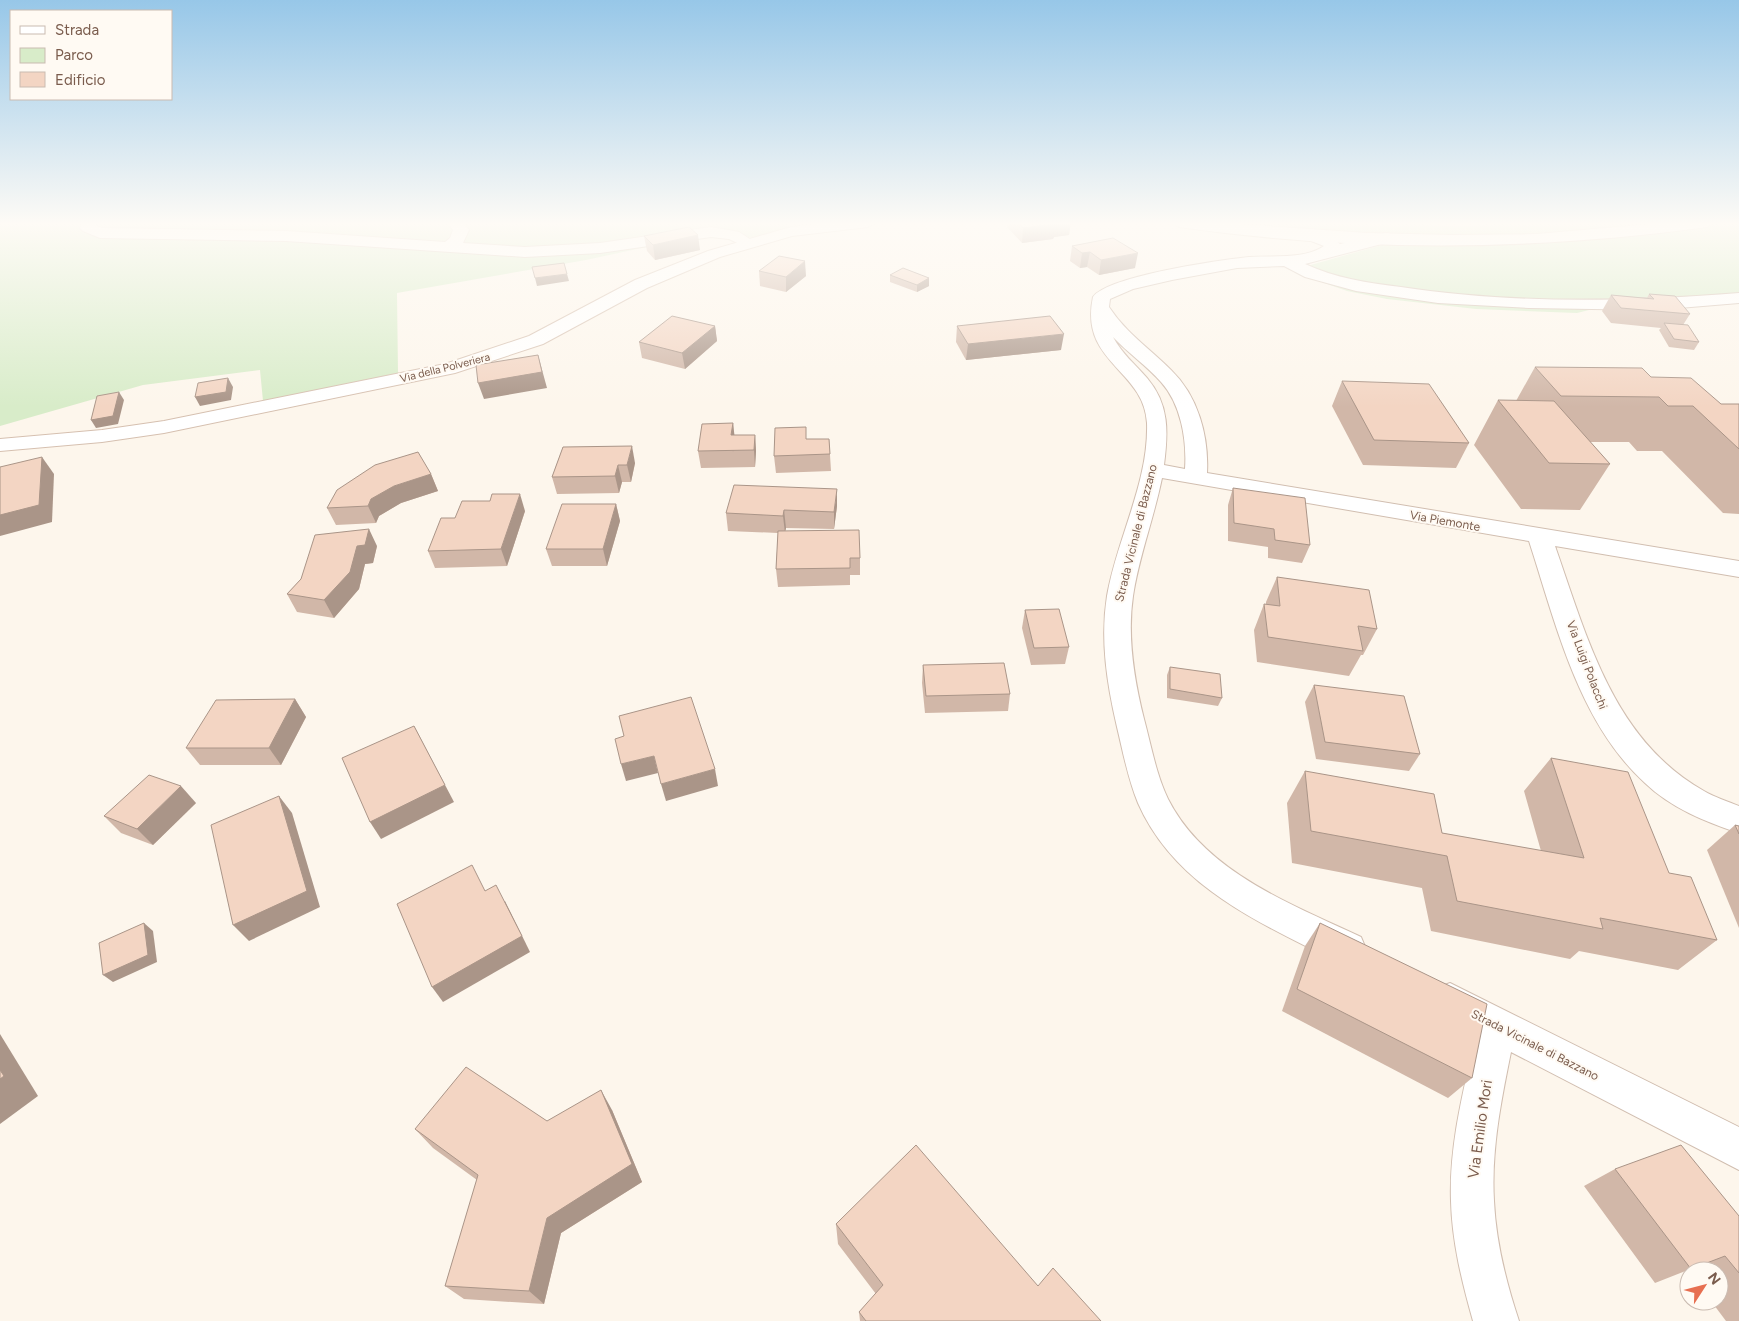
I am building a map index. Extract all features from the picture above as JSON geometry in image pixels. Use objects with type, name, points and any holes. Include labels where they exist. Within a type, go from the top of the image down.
[{"type":"street","name":"Via della Polveriera","points":[[0,445],[102,436],[164,427],[469,363],[536,340],[643,284]]},
{"type":"street","points":[[1134,284],[1113,289],[1105,294],[1101,300],[1102,310],[1110,323],[1166,376],[1176,388],[1186,411],[1196,446],[1196,478]]},
{"type":"street","points":[[1349,284],[1401,294],[1438,298],[1529,303],[1655,305],[1739,298]]},
{"type":"street","name":"Strada Vicinale di Bazzano","points":[[1101,300],[1100,323],[1106,344],[1115,359],[1145,388],[1156,409],[1157,429],[1152,470],[1127,562],[1116,625],[1119,664],[1128,712],[1154,802],[1181,844],[1217,877],[1248,897],[1374,962]]},
{"type":"street","name":"Via Piemonte","points":[[1152,470],[1540,537],[1739,569]]},
{"type":"street","name":"Via Luigi Polacchi","points":[[1540,537],[1594,690],[1622,738],[1643,763],[1671,787],[1707,808],[1739,820]]},
{"type":"street","name":"Strada Vicinale di Bazzano","points":[[1426,989],[1739,1149]]},
{"type":"street","name":"Via Emilio Mori","points":[[1496,1321],[1484,1280],[1475,1228],[1472,1183],[1476,1146],[1497,1026]]},
{"type":"green space","points":[[0,284],[451,284],[397,293],[398,373],[263,401],[260,370],[143,385],[0,426]]},
{"type":"green space","points":[[1326,284],[1739,284],[1739,301],[1633,299],[1577,313],[1476,309],[1387,299],[1347,291]]},
{"type":"building","points":[[1649,294],[1675,296],[1690,314],[1621,308],[1611,295],[1654,299]]},
{"type":"building","points":[[672,316],[715,326],[682,353],[639,342]]},
{"type":"building","points":[[1050,316],[1064,334],[968,344],[957,326]]},
{"type":"building","points":[[1664,323],[1688,325],[1699,342],[1674,339]]},
{"type":"building","points":[[538,355],[542,372],[478,383],[476,365]]},
{"type":"building","points":[[1535,367],[1642,368],[1651,377],[1691,378],[1721,404],[1739,404],[1739,449],[1693,406],[1668,406],[1659,397],[1561,396]]},
{"type":"building","points":[[228,378],[226,392],[195,397],[198,383]]},
{"type":"building","points":[[1342,381],[1429,384],[1469,443],[1374,440]]},
{"type":"building","points":[[119,392],[113,416],[91,420],[97,396]]},
{"type":"building","points":[[1498,400],[1554,401],[1610,464],[1549,463]]},
{"type":"building","points":[[733,423],[731,435],[755,435],[754,450],[698,451],[702,424]]},
{"type":"building","points":[[806,427],[806,439],[829,439],[830,454],[774,456],[775,428]]},
{"type":"building","points":[[632,446],[627,465],[618,465],[615,476],[552,477],[563,447]]},
{"type":"building","points":[[418,452],[431,474],[394,486],[371,499],[368,506],[327,508],[337,490],[375,465]]},
{"type":"building","points":[[42,457],[39,505],[0,515],[0,467]]},
{"type":"building","points":[[734,485],[837,489],[834,512],[784,510],[783,516],[726,513]]},
{"type":"building","points":[[1233,488],[1305,498],[1310,545],[1275,540],[1274,529],[1234,523]]},
{"type":"building","points":[[492,494],[520,494],[501,549],[428,551],[441,518],[455,518],[462,501],[490,501]]},
{"type":"building","points":[[562,504],[616,504],[603,549],[546,549]]},
{"type":"building","points":[[369,529],[365,545],[357,546],[350,572],[324,600],[287,594],[301,579],[315,535]]},
{"type":"building","points":[[859,530],[860,558],[850,558],[850,568],[776,569],[778,531]]},
{"type":"building","points":[[1277,577],[1369,590],[1377,629],[1358,626],[1363,651],[1268,637],[1264,604],[1280,606]]},
{"type":"building","points":[[1059,609],[1069,647],[1034,648],[1025,610]]},
{"type":"building","points":[[1004,663],[1010,694],[926,696],[923,665]]},
{"type":"building","points":[[1170,667],[1220,674],[1222,698],[1170,689]]},
{"type":"building","points":[[1314,685],[1404,696],[1420,754],[1325,742]]},
{"type":"building","points":[[691,697],[715,769],[661,784],[654,756],[621,764],[615,739],[624,736],[619,716]]},
{"type":"building","points":[[295,699],[269,748],[186,748],[216,700]]},
{"type":"building","points":[[414,726],[445,785],[370,822],[342,758]]},
{"type":"building","points":[[1551,758],[1628,772],[1669,873],[1691,877],[1717,940],[1600,918],[1603,929],[1457,901],[1447,856],[1311,831],[1305,771],[1434,794],[1442,833],[1584,858]]},
{"type":"building","points":[[149,775],[181,786],[137,829],[104,816]]},
{"type":"building","points":[[279,796],[307,891],[233,925],[211,825]]},
{"type":"building","points":[[1735,825],[1739,826],[1739,834]]},
{"type":"building","points":[[472,865],[485,891],[496,885],[522,936],[432,987],[397,904]]},
{"type":"building","points":[[144,923],[148,955],[103,975],[99,943]]},
{"type":"building","points":[[1320,923],[1487,1004],[1472,1078],[1297,989]]},
{"type":"building","points":[[466,1067],[547,1121],[601,1090],[632,1164],[547,1218],[529,1291],[445,1286],[478,1175],[415,1129]]},
{"type":"building","points":[[0,1070],[4,1076],[0,1079]]},
{"type":"building","points":[[916,1145],[1038,1286],[1053,1268],[1101,1321],[866,1321],[859,1312],[883,1285],[836,1224]]},
{"type":"building","points":[[1681,1145],[1739,1216],[1739,1273],[1725,1256],[1712,1261],[1685,1261],[1615,1169]]}]
